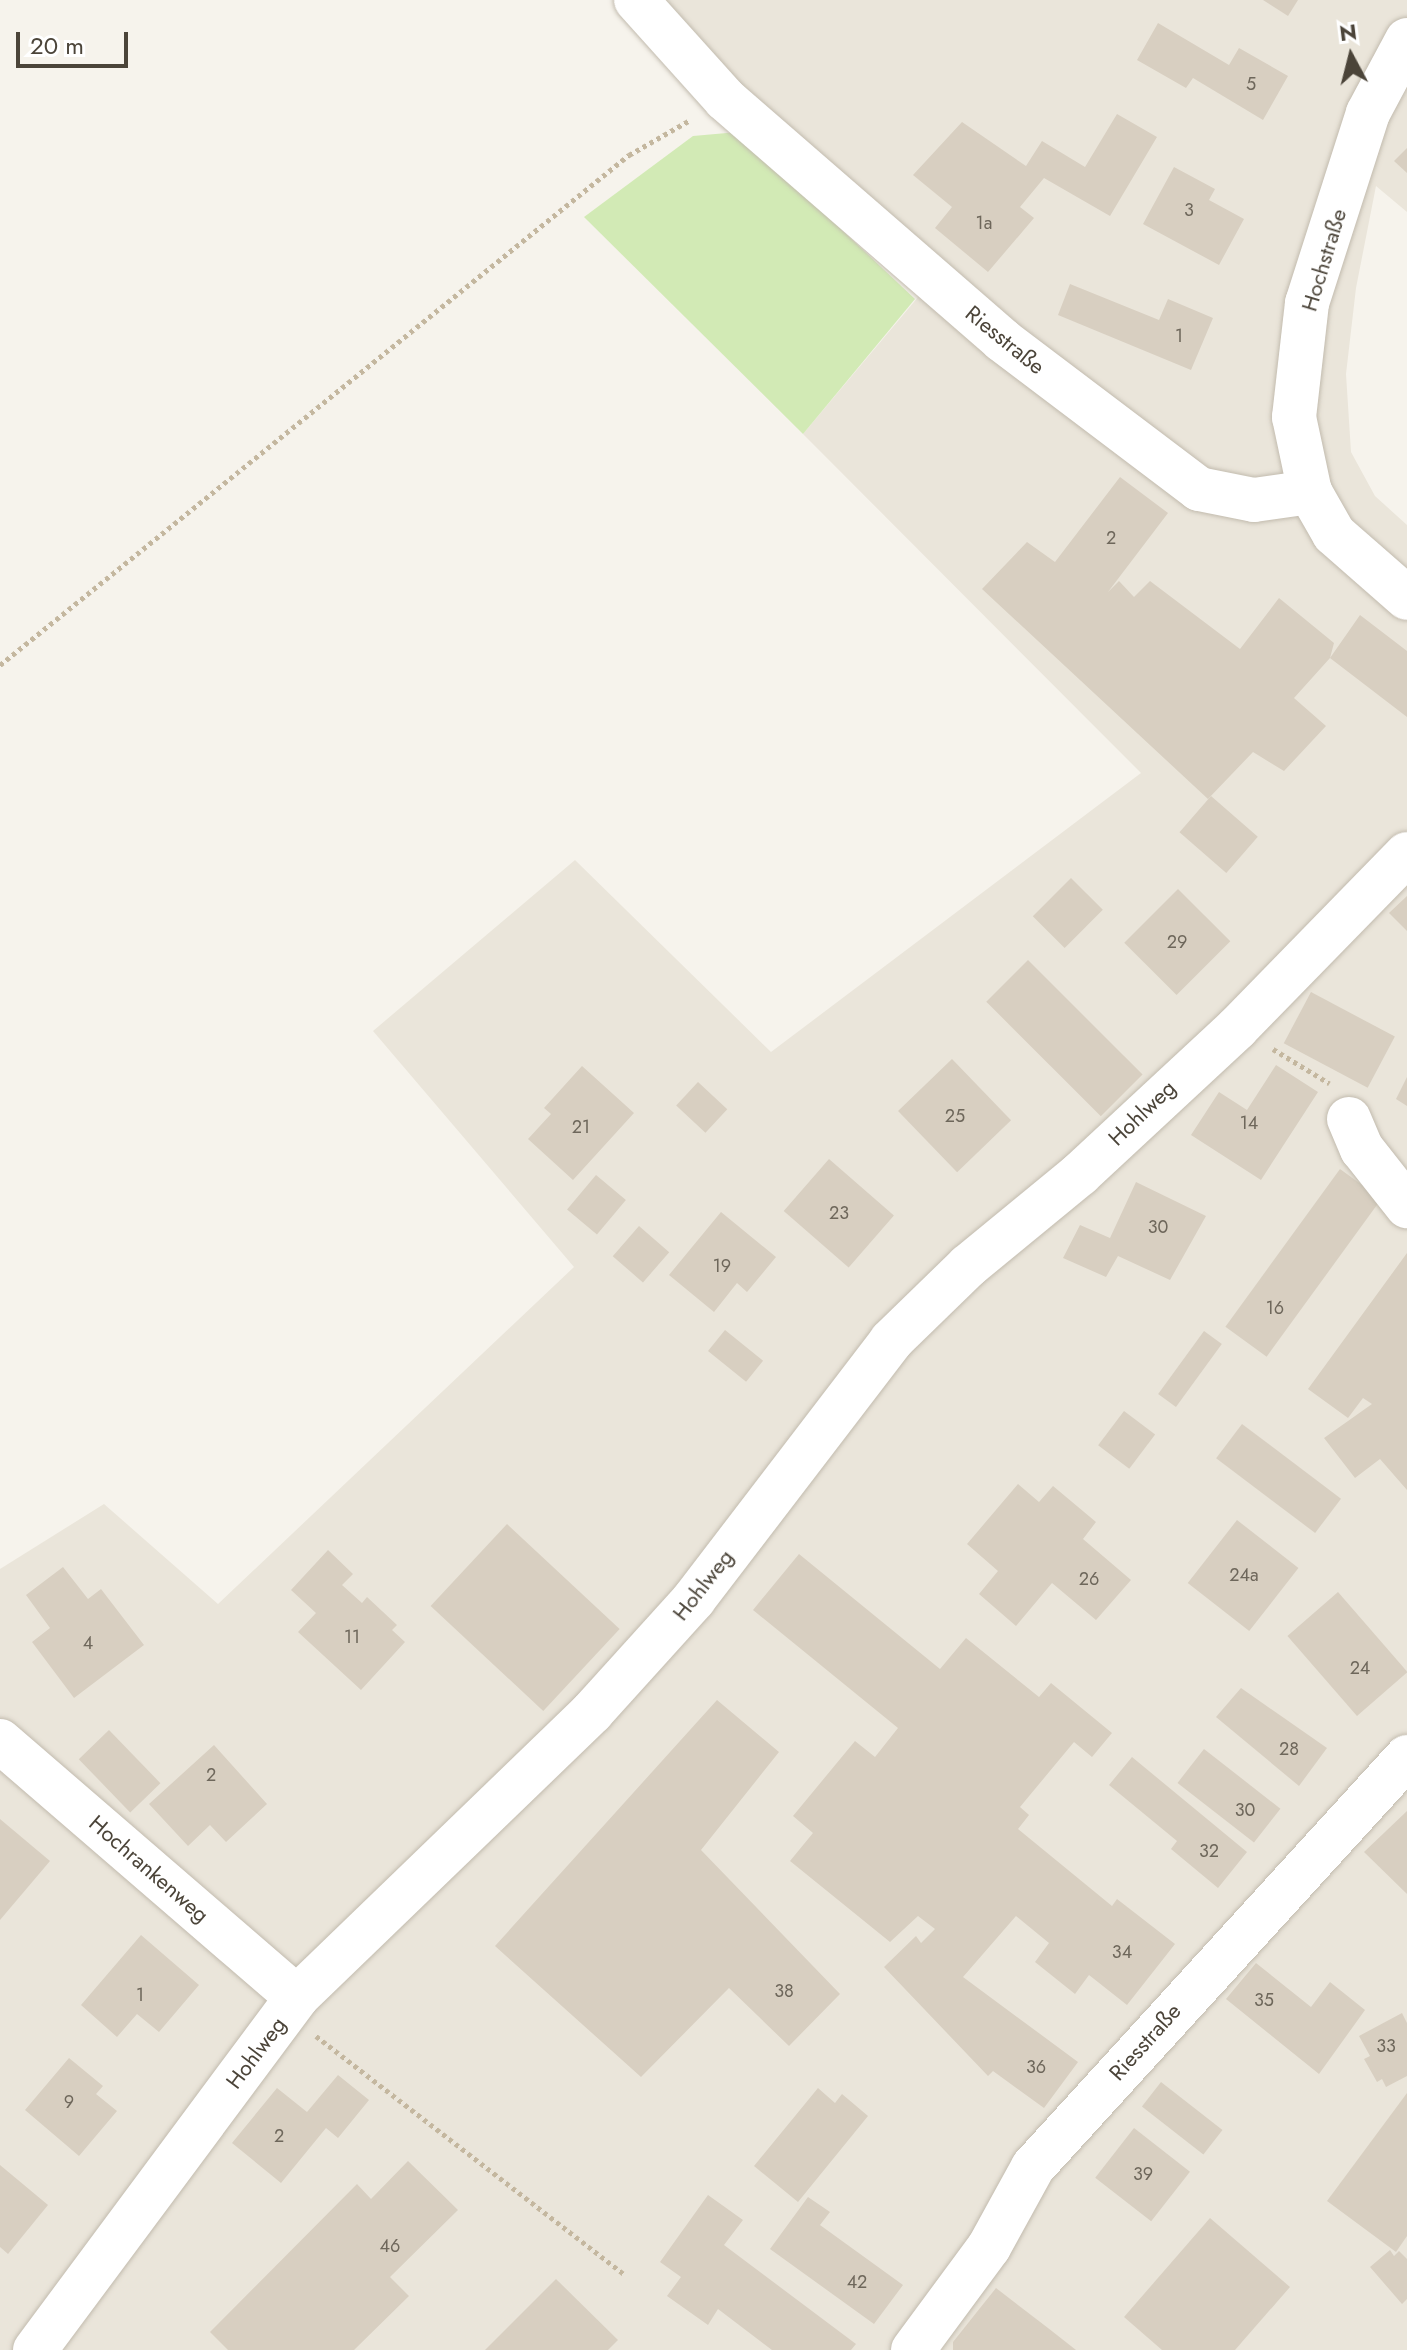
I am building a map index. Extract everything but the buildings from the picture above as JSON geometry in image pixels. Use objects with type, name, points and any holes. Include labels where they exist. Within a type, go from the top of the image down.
[{"type":"street","name":"Riesstraße","points":[[636,0],[725,99],[1002,340],[1199,489],[1254,500],[1310,492]]},
{"type":"street","name":"Hochstraße","points":[[1310,492],[1294,417],[1307,303],[1368,113],[1407,40]]},
{"type":"street","points":[[1310,492],[1334,534],[1407,598]]},
{"type":"street","name":"Hohlweg","points":[[35,2350],[297,1997],[549,1756],[653,1645],[694,1599],[891,1341],[968,1266],[1080,1174],[1237,1028],[1407,854]]},
{"type":"street","points":[[1349,1119],[1362,1149],[1407,1206]]},
{"type":"street","name":"Hochrankenweg","points":[[0,1741],[297,1997]]},
{"type":"street","name":"Riesstraße","points":[[913,2350],[989,2247],[1033,2167],[1407,1757]]},
{"type":"path","points":[[0,665],[629,155],[725,99]]},
{"type":"path","points":[[1237,1028],[1329,1082],[1349,1119]]},
{"type":"path","points":[[297,1997],[297,2021],[625,2275]]},
{"type":"shaded area","points":[[656,0],[1407,0],[1407,212],[1376,186],[1356,288],[1346,374],[1351,452],[1375,496],[1407,525],[1407,2350],[0,2350],[0,1569],[104,1504],[218,1604],[574,1267],[373,1031],[575,860],[771,1052],[1141,773],[803,434],[940,271],[734,90]]},
{"type":"green space","points":[[738,132],[915,299],[803,434],[584,217],[693,136]]}]
